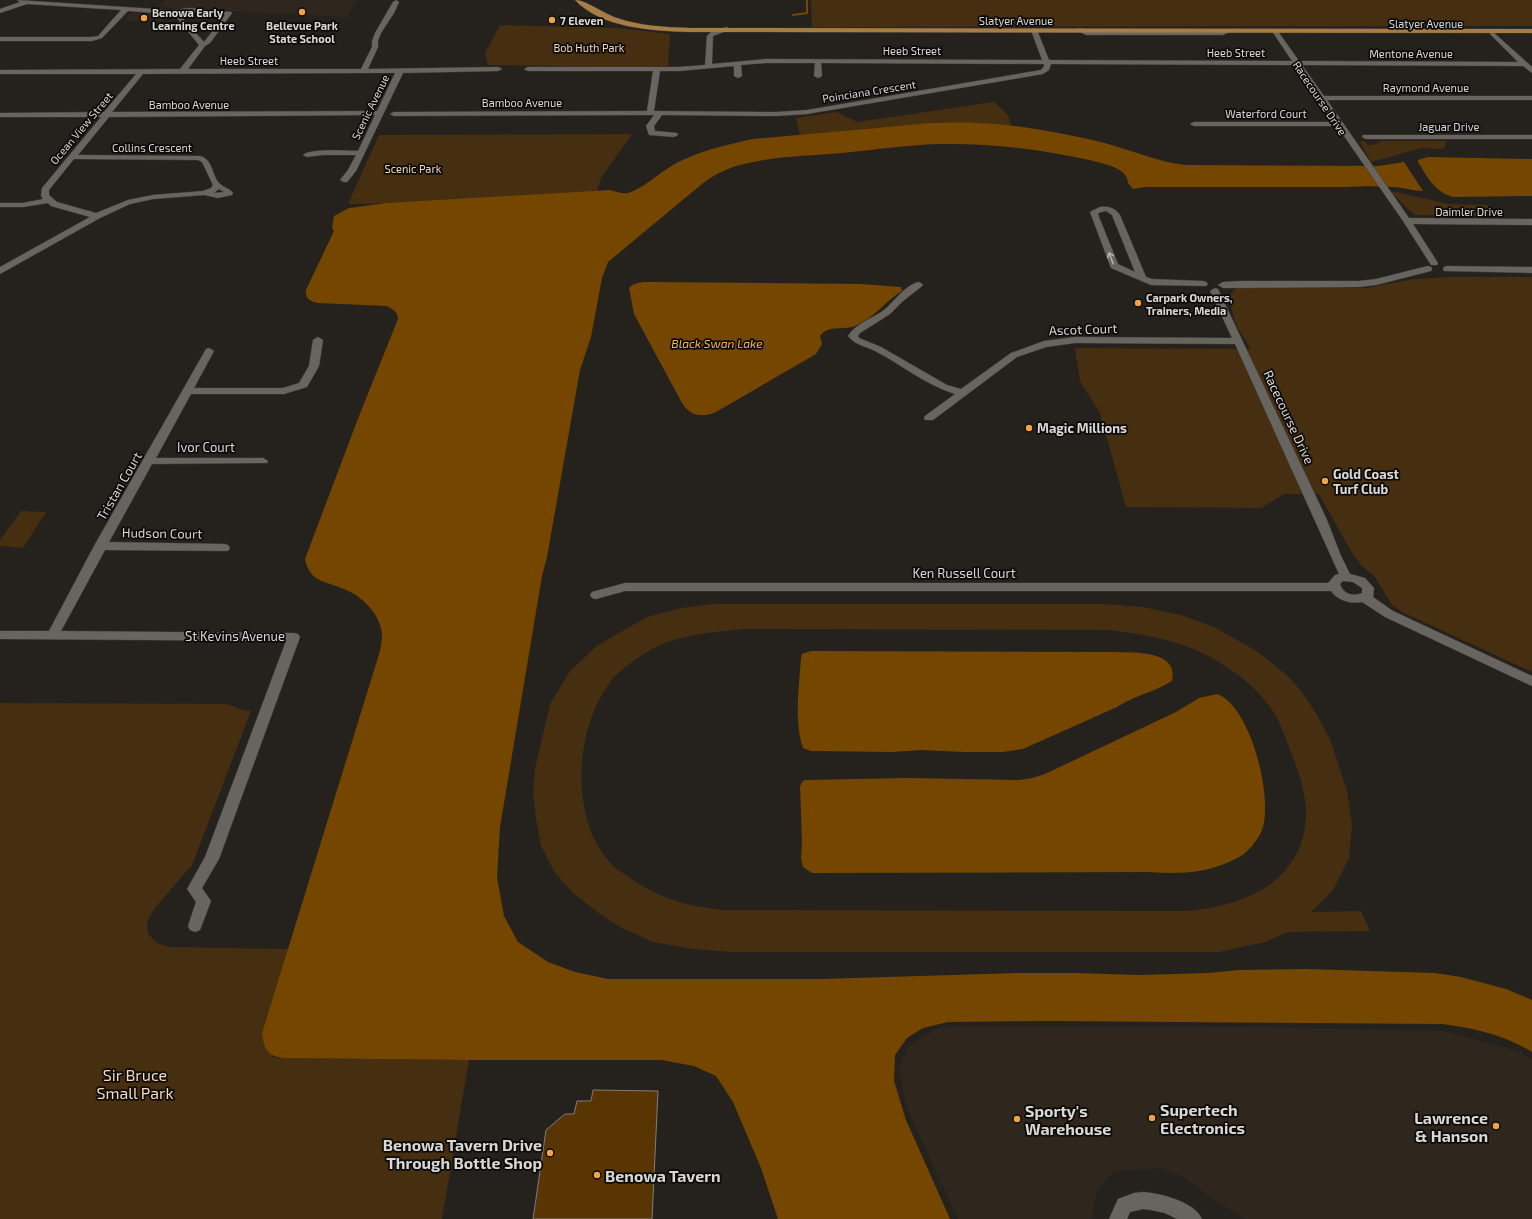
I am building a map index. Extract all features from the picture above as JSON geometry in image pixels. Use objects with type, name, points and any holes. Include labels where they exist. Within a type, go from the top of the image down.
[{"type":"main road","points":[[578,0],[592,10],[620,21],[644,26],[689,30]]},
{"type":"main road","points":[[594,2],[600,7],[614,14],[631,19],[711,33]]},
{"type":"main road","points":[[727,29],[753,29]]},
{"type":"main road","name":"Slatyer Avenue","points":[[993,30],[1080,30]]},
{"type":"main road","name":"Slatyer Avenue","points":[[1229,31],[1532,32]]},
{"type":"street","points":[[0,12],[23,1],[171,12],[190,10],[229,13],[208,42],[203,45],[182,72]]},
{"type":"street","points":[[364,71],[375,47],[375,41],[378,33],[396,2]]},
{"type":"street","points":[[0,39],[92,39],[100,37],[126,9]]},
{"type":"street","points":[[171,12],[179,17],[203,45]]},
{"type":"street","points":[[689,30],[714,33],[727,29]]},
{"type":"street","points":[[753,29],[753,31],[759,32],[991,32],[993,30]]},
{"type":"street","points":[[1034,30],[1047,62]]},
{"type":"street","points":[[1080,30],[1086,33],[1223,33],[1229,31]]},
{"type":"street","name":"Racecourse Drive","points":[[1275,31],[1406,221],[1437,270]]},
{"type":"street","name":"Slatyer Avenue","points":[[1320,31],[1532,32]]},
{"type":"street","points":[[708,67],[711,33]]},
{"type":"street","points":[[1492,33],[1532,71]]},
{"type":"street","name":"Heeb Street","points":[[528,69],[657,70],[708,67],[766,61],[1297,64]]},
{"type":"street","points":[[818,61],[818,76]]},
{"type":"street","name":"Poinciana Crescent","points":[[650,113],[776,114],[807,112],[1037,74],[1047,69],[1047,62]]},
{"type":"street","points":[[738,64],[738,76]]},
{"type":"street","name":"Mentone Avenue","points":[[1297,64],[1525,64]]},
{"type":"street","name":"Heeb Street","points":[[0,72],[400,71],[498,69]]},
{"type":"street","points":[[650,113],[657,70]]},
{"type":"street","name":"Ocean View Street","points":[[48,200],[45,196],[45,190],[142,71]]},
{"type":"street","name":"Scenic Avenue","points":[[344,180],[352,171],[400,71]]},
{"type":"street","name":"Raymond Avenue","points":[[1320,98],[1532,98]]},
{"type":"street","name":"Bamboo Avenue","points":[[0,115],[379,113]]},
{"type":"street","name":"Bamboo Avenue","points":[[394,114],[650,113]]},
{"type":"street","points":[[660,113],[650,126],[652,133],[674,135]]},
{"type":"street","name":"Waterford Court","points":[[1194,124],[1338,124]]},
{"type":"street","name":"Jaguar Drive","points":[[1366,137],[1532,137]]},
{"type":"street","name":"Scenic Avenue","points":[[307,155],[323,153],[360,153]]},
{"type":"street","name":"Collins Crescent","points":[[71,158],[200,158],[205,161],[217,185],[227,190],[229,193],[218,196],[204,193]]},
{"type":"street","name":"Collins Crescent","points":[[0,271],[115,206],[140,199],[204,193],[214,190],[217,185]]},
{"type":"street","points":[[0,205],[23,205],[48,200],[62,207],[96,216]]},
{"type":"street","points":[[1142,278],[1114,211],[1098,210],[1094,212],[1114,266],[1151,282],[1214,285],[1359,284],[1437,270],[1532,270]]},
{"type":"street","name":"Daimler Drive","points":[[1406,221],[1532,222]]},
{"type":"street","points":[[918,285],[900,299],[887,312],[856,331],[853,336],[856,340],[878,349],[943,387],[963,393]]},
{"type":"street","name":"Racecourse Drive","points":[[1214,285],[1237,341],[1346,577]]},
{"type":"street","points":[[187,391],[284,391],[303,385],[314,366],[318,340]]},
{"type":"street","name":"Ascot Court","points":[[929,418],[1014,355],[1044,344],[1076,340],[1237,341]]},
{"type":"street","name":"Tristan Court","points":[[53,635],[100,546],[150,461],[209,351]]},
{"type":"street","name":"Ivor Court","points":[[150,461],[263,461]]},
{"type":"street","name":"Hudson Court","points":[[100,546],[224,548]]},
{"type":"street","points":[[1346,577],[1359,580],[1366,585],[1369,592],[1360,599],[1347,597],[1338,592],[1334,587],[1336,580],[1346,577]]},
{"type":"street","name":"Ken Russell Court","points":[[596,595],[625,587],[1334,587]]},
{"type":"street","points":[[1364,597],[1389,614],[1532,680]]},
{"type":"street","name":"St Kevins Avenue","points":[[0,635],[294,637],[212,859],[194,889],[204,901],[195,926]]},
{"type":"street","points":[[1118,1219],[1124,1205],[1133,1201],[1145,1200],[1160,1201],[1178,1209],[1193,1219]]},
{"type":"shaded area","name":"Bellevue Park State School","points":[[164,0],[357,0],[348,17],[159,7]]},
{"type":"shaded area","name":"Benowa Early Learning Centre","points":[[137,13],[158,14],[165,21],[124,21],[129,15]]},
{"type":"shaded area","points":[[963,1026],[1246,1027],[1444,1031],[1520,1052],[1532,1060],[1532,1219],[1245,1219],[1213,1199],[1184,1177],[1162,1168],[1115,1171],[1096,1192],[1092,1219],[958,1219],[906,1106],[899,1069],[907,1048],[935,1029]]},
{"type":"green space","points":[[811,0],[1532,0],[1532,26],[812,27]]},
{"type":"green space","name":"Bob Huth Park","points":[[500,25],[617,28],[670,34],[668,66],[622,67],[488,65],[485,53]]},
{"type":"green space","points":[[994,102],[1008,115],[1011,126],[985,124],[932,124],[879,127],[800,135],[796,118],[837,112],[857,122]]},
{"type":"green space","name":"Scenic Park","points":[[632,134],[601,178],[597,191],[403,203],[348,204],[379,135]]},
{"type":"green space","points":[[1363,140],[1368,145],[1373,145],[1382,141],[1446,141],[1444,149],[1422,148],[1371,162],[1360,142]]},
{"type":"green space","points":[[1390,192],[1449,204],[1487,205],[1505,216],[1415,215]]},
{"type":"green space","name":"Gold Coast Turf Club","points":[[1449,277],[1532,277],[1532,672],[1402,612],[1392,605],[1375,577],[1360,564],[1351,551],[1319,494],[1284,494],[1261,508],[1126,507],[1100,413],[1080,381],[1075,348],[1250,349],[1239,330],[1232,312],[1231,294],[1238,288],[1366,288],[1414,279]]},
{"type":"green space","points":[[21,511],[46,512],[23,548],[0,546],[0,540]]},
{"type":"green space","points":[[713,604],[1104,604],[1143,607],[1181,615],[1214,627],[1258,652],[1288,676],[1301,691],[1317,715],[1330,739],[1347,791],[1352,825],[1349,858],[1333,890],[1311,912],[1361,911],[1370,931],[1288,932],[1265,942],[1219,952],[733,952],[692,949],[653,942],[620,927],[574,894],[555,873],[541,846],[533,793],[535,769],[550,704],[570,671],[598,645],[647,617],[681,608]],"holes":[[[745,629],[1110,630],[1145,635],[1177,643],[1207,655],[1247,682],[1273,711],[1300,776],[1305,798],[1306,813],[1303,837],[1295,857],[1283,873],[1267,886],[1249,896],[1229,903],[1186,911],[723,910],[685,904],[652,891],[630,878],[611,864],[596,842],[587,820],[583,796],[582,771],[584,746],[590,722],[599,700],[611,681],[619,672],[654,648],[665,643],[698,634]]]},
{"type":"green space","name":"Sir Bruce Small Park","points":[[0,703],[226,704],[251,711],[192,865],[154,909],[147,922],[148,934],[157,943],[169,947],[289,949],[262,1033],[273,1057],[469,1060],[442,1219],[0,1219]]},
{"type":"water","points":[[930,123],[1007,125],[1070,135],[1112,145],[1154,158],[1186,165],[1379,166],[1404,162],[1423,191],[1396,187],[1368,186],[1144,187],[1133,189],[1128,183],[1127,178],[1119,169],[1106,164],[1071,156],[996,146],[958,144],[914,145],[778,158],[752,162],[729,168],[702,184],[608,262],[602,278],[591,337],[580,370],[547,557],[542,576],[500,827],[497,877],[504,916],[518,942],[548,962],[575,972],[608,979],[821,979],[1018,973],[1139,975],[1208,973],[1239,970],[1307,969],[1435,973],[1461,977],[1506,989],[1532,1000],[1532,1052],[1511,1041],[1488,1033],[1442,1024],[1051,1021],[948,1022],[923,1028],[907,1038],[895,1055],[894,1081],[906,1120],[950,1219],[778,1219],[761,1168],[733,1102],[716,1076],[694,1066],[661,1060],[469,1060],[283,1058],[273,1056],[265,1047],[262,1033],[380,651],[382,638],[382,631],[378,620],[365,603],[350,592],[315,577],[307,567],[305,559],[359,416],[398,319],[397,314],[391,308],[386,306],[318,303],[307,298],[306,290],[334,231],[332,228],[334,216],[349,208],[387,203],[610,190],[621,193],[629,193],[641,187],[682,160],[712,149],[753,139]]},
{"type":"water","points":[[1428,157],[1532,159],[1532,196],[1453,197],[1436,188],[1418,162],[1418,160]]},
{"type":"water","name":"Black Swan Lake","points":[[636,283],[861,284],[901,287],[902,291],[862,323],[855,326],[832,329],[824,332],[820,336],[822,344],[816,354],[716,412],[706,415],[697,415],[689,411],[682,403],[634,314],[629,288]]},
{"type":"water","points":[[811,651],[1144,653],[1162,658],[1169,664],[1172,671],[1172,681],[1023,749],[1003,752],[922,750],[892,752],[811,751],[803,748],[800,738],[798,704],[802,654]]},
{"type":"water","points":[[1217,694],[1229,702],[1240,715],[1249,733],[1262,776],[1265,797],[1265,815],[1262,830],[1252,846],[1236,859],[1201,871],[1169,873],[812,873],[803,867],[801,859],[802,841],[800,787],[802,782],[805,780],[907,778],[1019,780],[1032,778],[1045,774],[1176,712],[1199,698]]},
{"type":"building","name":"Benowa Tavern","points":[[593,1090],[658,1091],[652,1219],[533,1219],[546,1130],[565,1114],[574,1114],[577,1101],[591,1101]]},
{"type":"waterway","points":[[793,15],[807,13],[807,0]]},
{"type":"place","name":"Bellevue Park State School","points":[[302,12]]},
{"type":"place","name":"Benowa Early Learning Centre","points":[[144,18]]},
{"type":"place","name":"7 Eleven","points":[[552,20]]},
{"type":"place","name":"Carpark Owners, Trainers, Media","points":[[1138,303]]},
{"type":"place","name":"Magic Millions","points":[[1029,428]]},
{"type":"place","name":"Gold Coast Turf Club","points":[[1325,481]]},
{"type":"place","name":"Supertech Electronics","points":[[1152,1118]]},
{"type":"place","name":"Sporty's Warehouse","points":[[1017,1119]]},
{"type":"place","name":"Lawrence & Hanson","points":[[1496,1126]]},
{"type":"place","name":"Benowa Tavern Drive Through Bottle Shop","points":[[550,1153]]},
{"type":"place","name":"Benowa Tavern","points":[[597,1175]]}]
